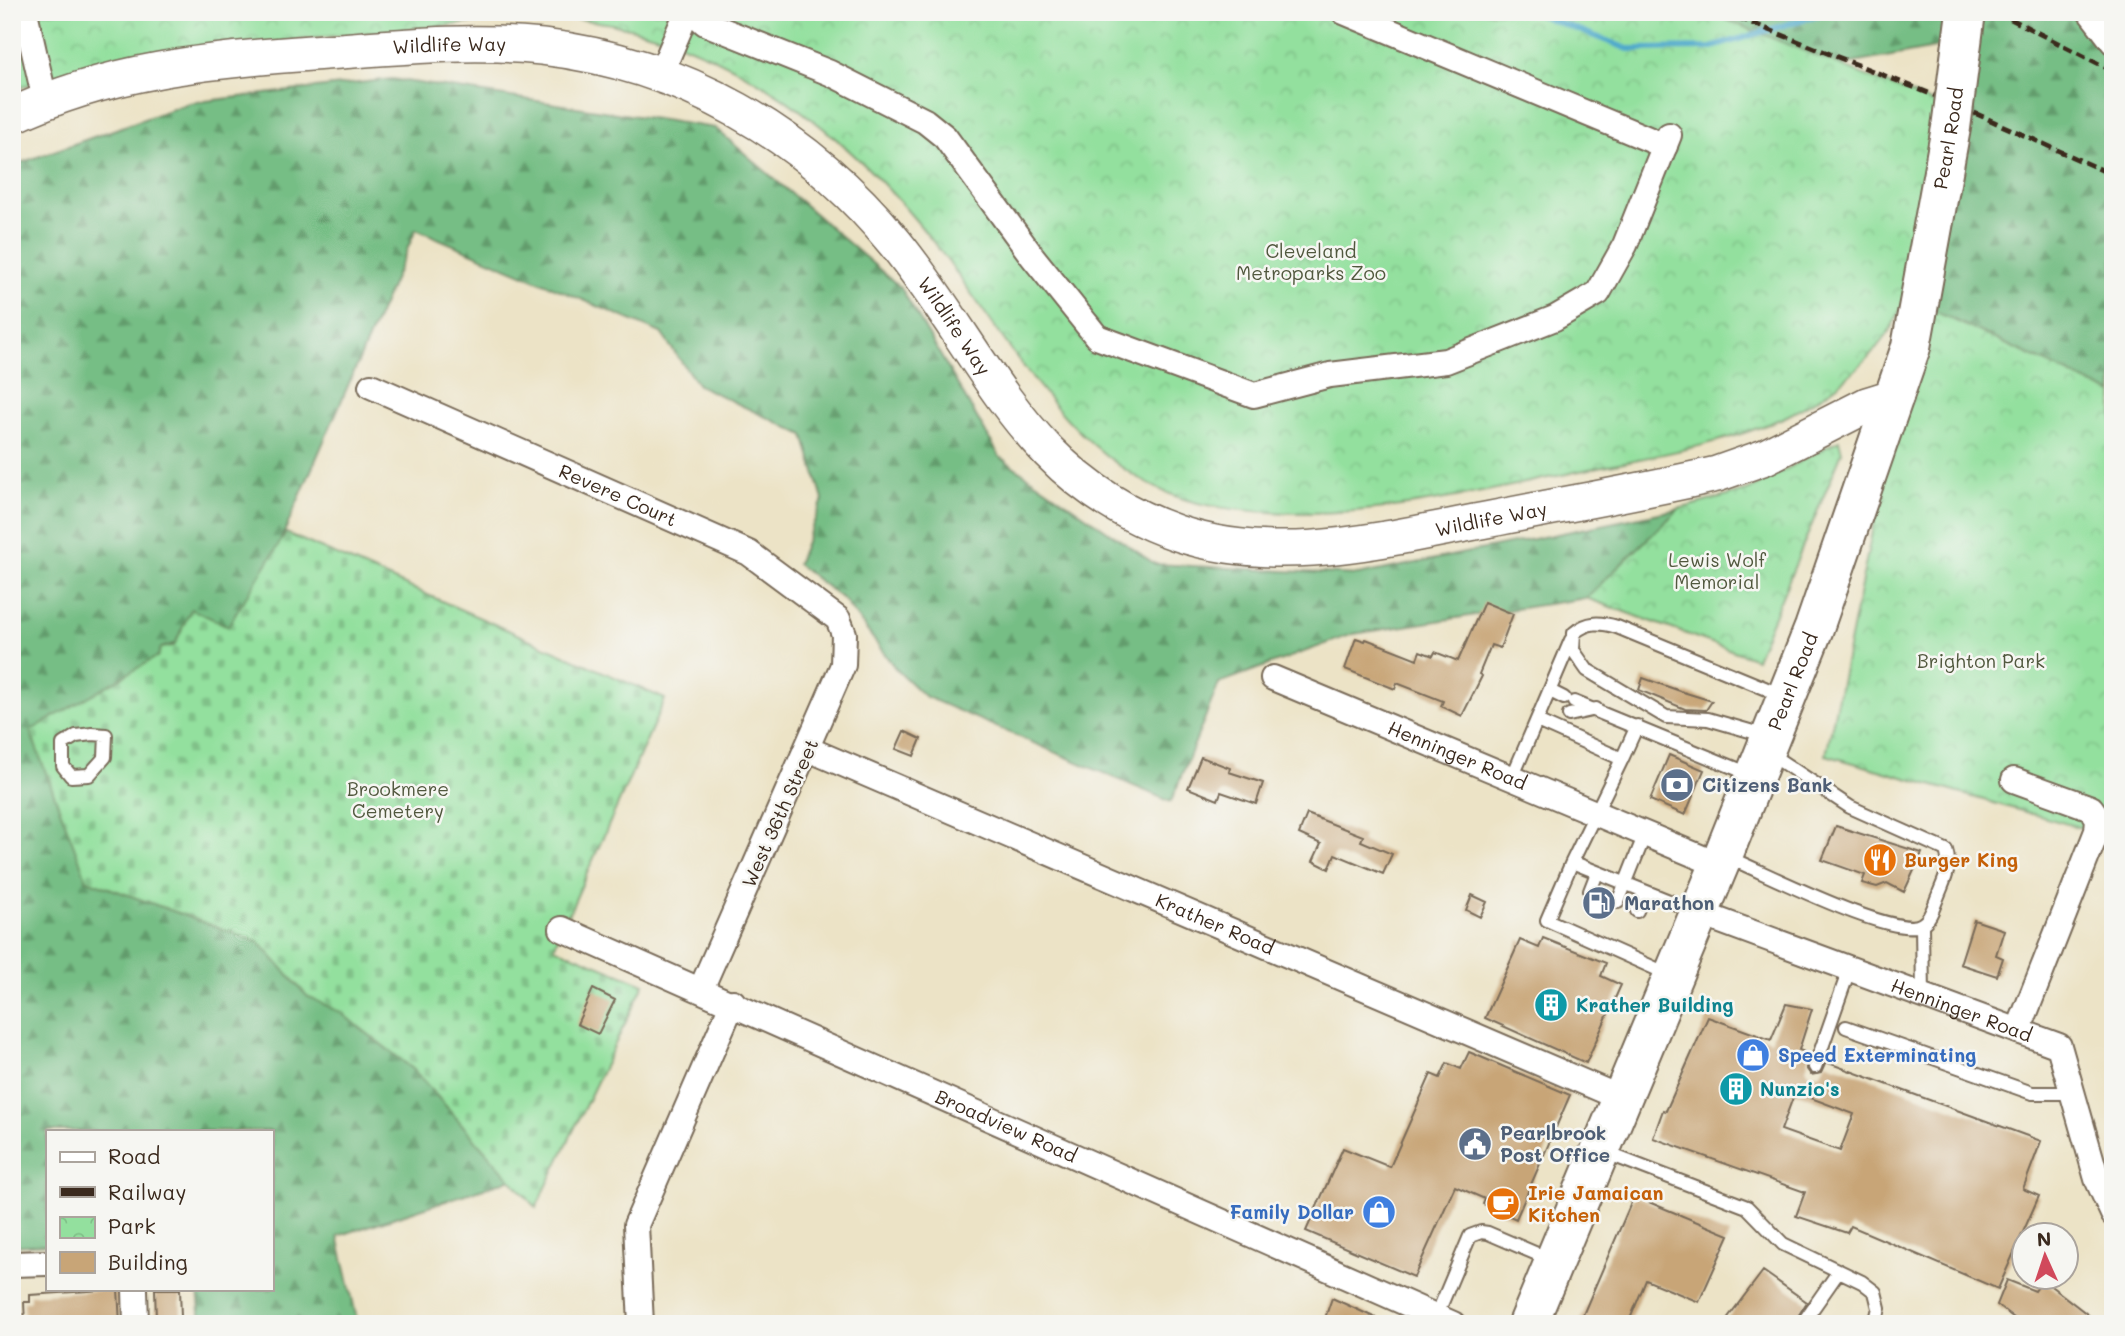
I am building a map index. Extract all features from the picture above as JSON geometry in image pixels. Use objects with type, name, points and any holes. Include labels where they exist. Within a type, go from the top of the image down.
[{"type":"main road","name":"Pearl Road","points":[[1528,1324],[1623,1099],[1814,628],[1896,396],[1911,347],[1951,128],[1966,12]]},
{"type":"street","points":[[25,12],[45,100]]},
{"type":"street","points":[[661,73],[687,12]]},
{"type":"street","points":[[693,12],[705,23],[830,73],[925,121],[945,137],[1032,256],[1097,337],[1254,394],[1330,376],[1446,361],[1555,318],[1598,293],[1625,245],[1667,141],[1344,12]]},
{"type":"street","points":[[2090,12],[2113,42]]},
{"type":"street","name":"Wildlife Way","points":[[12,116],[45,100],[103,80],[186,65],[403,47],[540,47],[661,73],[704,90],[748,115],[799,150],[850,195],[895,243],[999,395],[1030,434],[1068,472],[1118,506],[1177,533],[1237,548],[1306,550],[1378,540],[1647,490],[1717,474],[1765,457],[1845,415],[1896,396]]},
{"type":"street","name":"Revere Court","points":[[371,386],[749,553],[822,604],[838,619],[844,634]]},
{"type":"street","name":"West 36th Street","points":[[701,989],[843,665],[844,634]]},
{"type":"street","name":"Henninger Road","points":[[1273,678],[1644,834],[1721,860]]},
{"type":"street","name":"Krather Road","points":[[808,748],[1623,1099]]},
{"type":"street","points":[[2014,780],[2091,808],[2098,818],[2097,831],[2018,1031]]},
{"type":"street","name":"Henninger Road","points":[[1699,913],[2059,1046],[2097,1180],[2113,1214]]},
{"type":"street","name":"Broadview Road","points":[[562,929],[733,1002],[1444,1320]]},
{"type":"street","points":[[641,1324],[636,1225],[733,1002]]},
{"type":"street","points":[[12,1264],[46,1263]]},
{"type":"street","points":[[135,1290],[136,1324]]},
{"type":"lane","points":[[1511,778],[1574,633],[1583,625],[1598,622],[1618,626],[1786,697]]},
{"type":"lane","points":[[1574,633],[1573,650],[1587,670],[1666,717],[1708,719],[1850,807],[1946,850],[1948,871],[1930,916],[1922,925],[1906,928],[1868,919],[1721,860]]},
{"type":"lane","points":[[1550,691],[1708,756],[1763,755]]},
{"type":"lane","points":[[1544,704],[1563,713],[1597,709]]},
{"type":"lane","points":[[1537,721],[1622,758]]},
{"type":"lane","points":[[1637,726],[1594,812],[1547,920],[1673,976]]},
{"type":"lane","points":[[1618,902],[1644,834]]},
{"type":"lane","points":[[1572,862],[1699,913]]},
{"type":"lane","points":[[1590,891],[1597,873]]},
{"type":"lane","points":[[1637,911],[1644,892]]},
{"type":"lane","points":[[1574,932],[1579,919]]},
{"type":"lane","points":[[1922,925],[1923,997]]},
{"type":"lane","points":[[1601,944],[1606,931]]},
{"type":"lane","points":[[1620,953],[1626,939]]},
{"type":"lane","points":[[1815,1068],[1849,970]]},
{"type":"lane","points":[[1846,1027],[2032,1093],[2073,1093]]},
{"type":"lane","points":[[1600,1150],[1746,1207],[1783,1244],[1839,1270],[1875,1292],[1879,1308],[1875,1324]]},
{"type":"lane","points":[[1444,1320],[1470,1236],[1480,1231],[1488,1233],[1554,1261]]},
{"type":"lane","points":[[1802,1324],[1839,1270]]},
{"type":"green space","name":"Cleveland Metroparks Zoo","points":[[12,12],[1707,12],[1944,107],[1917,258],[1899,313],[1887,334],[1866,359],[1816,400],[1764,426],[1717,441],[1473,494],[1350,511],[1268,512],[1220,507],[1175,496],[1136,477],[1101,451],[1069,421],[1039,386],[934,243],[864,164],[824,129],[781,97],[735,69],[687,47],[637,30],[585,20],[514,19],[333,36],[138,60],[74,72],[12,91]]},
{"type":"green space","points":[[1532,12],[2113,12],[2113,394],[1919,304],[1962,43],[1722,87]]},
{"type":"green space","points":[[392,79],[715,128],[901,288],[1000,457],[1155,564],[1358,575],[1679,509],[1586,598],[1353,634],[1219,683],[1171,802],[924,696],[896,669],[844,600],[797,564],[823,500],[804,435],[698,385],[661,333],[416,229],[277,549],[228,626],[161,648],[87,880],[259,942],[307,996],[340,1012],[413,1069],[511,1179],[338,1236],[358,1324],[201,1324],[198,1290],[273,1290],[273,1130],[46,1130],[46,1244],[12,1246],[12,166],[189,103]]},
{"type":"green space","name":"Brighton Park","points":[[1919,304],[2113,394],[2113,837],[1826,755]]},
{"type":"green space","name":"Lewis Wolf Memorial","points":[[1839,440],[1842,452],[1756,659],[1586,598],[1679,509],[1749,490]]},
{"type":"green space","name":"Brookmere Cemetery","points":[[286,533],[665,699],[554,947],[644,984],[536,1208],[413,1069],[340,1012],[307,996],[259,942],[87,880],[30,731],[158,656],[161,648],[174,646],[191,609],[228,626]]},
{"type":"building","points":[[1484,602],[1513,614],[1500,648],[1491,645],[1479,674],[1482,676],[1462,716],[1441,706],[1443,701],[1397,683],[1395,689],[1345,669],[1356,638],[1366,639],[1417,659],[1420,651],[1433,656],[1435,652],[1458,661]]},
{"type":"building","points":[[1643,678],[1712,701],[1706,710],[1685,709],[1639,690]]},
{"type":"building","points":[[904,731],[921,739],[914,756],[896,749]]},
{"type":"building","name":"Citizens Bank","points":[[1669,755],[1704,770],[1685,815],[1650,800]]},
{"type":"building","points":[[1201,757],[1230,768],[1229,772],[1263,783],[1256,804],[1221,792],[1218,800],[1188,788]]},
{"type":"building","points":[[1307,814],[1363,836],[1361,841],[1392,854],[1383,874],[1335,854],[1329,869],[1313,861],[1321,844],[1299,834]]},
{"type":"building","points":[[1836,826],[1922,853],[1904,892],[1887,883],[1877,887],[1862,883],[1865,875],[1822,860]]},
{"type":"building","points":[[1472,895],[1487,902],[1480,917],[1466,910]]},
{"type":"building","points":[[1974,920],[2004,930],[1996,955],[2003,958],[1997,976],[1960,964]]},
{"type":"building","name":"Krather Building","points":[[1543,938],[1606,963],[1601,976],[1621,985],[1586,1063],[1485,1018],[1520,940],[1539,948]]},
{"type":"building","points":[[593,989],[615,1000],[598,1034],[577,1024]]},
{"type":"building","points":[[1786,1004],[1812,1009],[1799,1050],[1810,1054],[1806,1068],[1811,1075],[1821,1073],[1826,1062],[2041,1141],[2023,1189],[2039,1196],[2028,1220],[2010,1220],[2010,1262],[1998,1289],[1851,1226],[1847,1233],[1796,1216],[1805,1192],[1653,1138],[1663,1110],[1666,1111],[1708,1017],[1771,1040]],"holes":[[[1795,1092],[1854,1114],[1840,1151],[1781,1130]]]},
{"type":"building","points":[[1469,1052],[1570,1095],[1516,1219],[1483,1204],[1485,1199],[1455,1186],[1414,1277],[1306,1231],[1343,1148],[1390,1167],[1431,1074],[1440,1078],[1447,1063],[1461,1069]]},
{"type":"building","points":[[1634,1196],[1729,1235],[1699,1302],[1646,1280],[1628,1324],[1579,1324]]},
{"type":"building","points":[[1763,1271],[1807,1302],[1793,1324],[1723,1324]]},
{"type":"building","points":[[2007,1280],[2010,1281],[2010,1290],[2056,1290],[2100,1324],[2022,1324],[1997,1305]]},
{"type":"building","points":[[118,1290],[120,1324],[25,1324],[24,1302],[30,1302],[30,1295]]},
{"type":"building","points":[[155,1290],[180,1290],[181,1317],[156,1319]]},
{"type":"building","points":[[1332,1298],[1389,1324],[1323,1324]]},
{"type":"waterway","points":[[1532,12],[1628,49],[1710,48],[1827,12]]},
{"type":"railway","points":[[1724,12],[1941,98],[2113,175]]},
{"type":"railway","points":[[1997,12],[2113,71]]},
{"type":"place","name":"Citizens Bank","points":[[1677,785]]},
{"type":"place","name":"Burger King","points":[[1880,860]]},
{"type":"place","name":"Marathon","points":[[1599,903]]},
{"type":"place","name":"Krather Building","points":[[1551,1005]]},
{"type":"place","name":"Speed Exterminating","points":[[1753,1055]]},
{"type":"place","name":"Nunzio's","points":[[1736,1089]]},
{"type":"place","name":"Pearlbrook Post Office","points":[[1475,1144]]},
{"type":"place","name":"Irie Jamaican Kitchen","points":[[1503,1204]]},
{"type":"place","name":"Family Dollar","points":[[1379,1212]]}]
